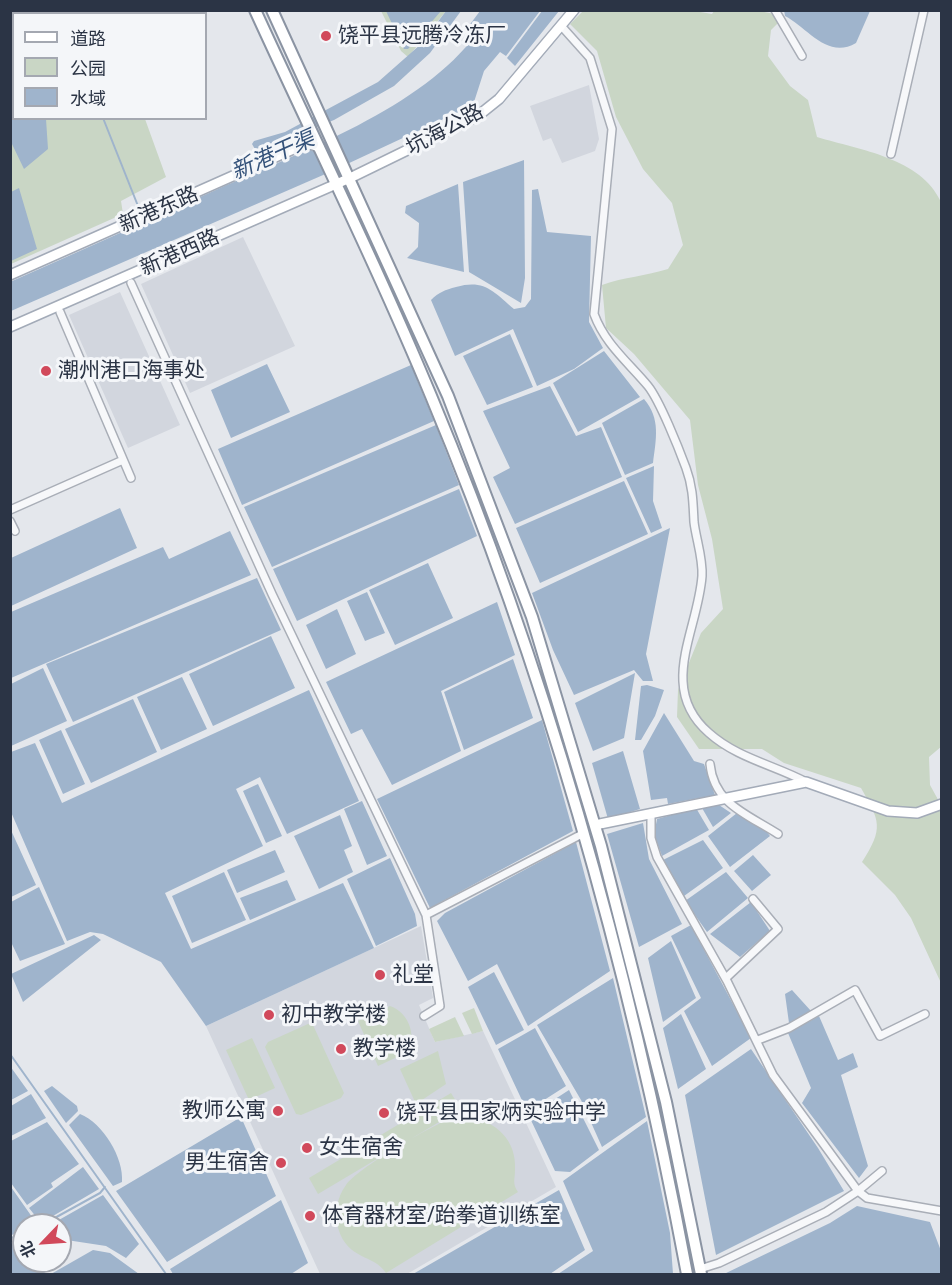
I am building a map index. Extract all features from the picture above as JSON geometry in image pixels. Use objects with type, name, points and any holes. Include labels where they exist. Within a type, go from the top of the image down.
[{"type":"highway","points":[[255,10],[305,118],[312,141],[334,181],[431,397],[515,617],[584,833],[595,848],[666,1101],[701,1272],[686,1273],[644,1060],[595,848],[595,825],[532,617],[448,396],[272,10]]},
{"type":"highway","points":[[576,806],[589,802]]},
{"type":"main road","name":"坑海公路","points":[[350,178],[479,115],[500,99],[574,10]]},
{"type":"main road","name":"新港东路","points":[[10,275],[312,141]]},
{"type":"main road","name":"新港西路","points":[[10,327],[334,181],[350,178]]},
{"type":"main road","points":[[595,825],[806,782],[888,810],[917,813],[942,804]]},
{"type":"street","points":[[775,10],[802,56]]},
{"type":"street","points":[[891,154],[924,10]]},
{"type":"street","points":[[564,29],[590,58],[612,129],[594,314],[600,332],[649,388],[686,468],[694,496],[694,522],[702,574],[695,618],[682,664],[682,686],[690,710],[709,733],[745,757],[806,782]]},
{"type":"street","points":[[131,283],[262,573],[426,915],[440,1006],[424,1016]]},
{"type":"street","points":[[60,312],[131,478]]},
{"type":"street","points":[[10,510],[123,460]]},
{"type":"street","points":[[10,521],[15,531]]},
{"type":"street","points":[[710,764],[711,777],[722,798],[778,834]]},
{"type":"street","points":[[651,813],[651,837],[657,857],[726,978],[773,1075],[858,1191],[867,1198],[942,1210]]},
{"type":"street","points":[[426,915],[584,833]]},
{"type":"street","points":[[726,978],[778,929],[753,899]]},
{"type":"street","points":[[758,1040],[789,1028],[855,990],[880,1036],[925,1014]]},
{"type":"street","points":[[701,1272],[826,1212],[858,1191],[882,1171]]},
{"type":"shaded area","points":[[589,85],[599,139],[595,151],[562,163],[551,138],[543,141],[530,106]]},
{"type":"shaded area","points":[[243,237],[295,346],[190,393],[141,284]]},
{"type":"shaded area","points":[[120,292],[180,425],[128,448],[69,315]]},
{"type":"shaded area","name":"饶平县田家炳实验中学","points":[[421,926],[433,998],[419,1005],[435,1042],[483,1031],[556,1187],[407,1274],[320,1274],[206,1026]]},
{"type":"green space","points":[[584,10],[689,10],[712,14],[714,11],[754,10],[785,16],[771,30],[768,56],[790,86],[808,100],[817,137],[888,158],[904,166],[919,175],[932,187],[941,202],[942,746],[929,757],[930,785],[941,805],[941,983],[911,918],[895,895],[862,862],[874,841],[877,825],[861,788],[784,763],[762,749],[699,749],[677,717],[678,690],[701,633],[723,609],[712,539],[698,485],[690,420],[634,354],[606,328],[602,285],[668,269],[683,245],[672,203],[643,169],[616,117],[597,51],[570,24]]},
{"type":"green space","points":[[381,11],[446,11],[408,57],[401,51]]},
{"type":"green space","points":[[12,36],[12,120],[145,120],[166,177],[121,201],[123,214],[11,264],[10,37]]},
{"type":"green space","points":[[390,1006],[406,1018],[411,1031],[411,1045],[408,1052],[378,1066],[358,1021]]},
{"type":"green space","points":[[474,1008],[483,1031],[472,1034],[462,1013]]},
{"type":"green space","points":[[455,1017],[464,1036],[435,1042],[429,1029]]},
{"type":"green space","points":[[308,1024],[313,1025],[344,1093],[341,1098],[301,1115],[296,1114],[265,1047],[268,1042]]},
{"type":"green space","points":[[252,1038],[275,1088],[249,1100],[226,1050]]},
{"type":"green space","points":[[438,1051],[446,1084],[416,1104],[400,1069]]},
{"type":"green space","points":[[451,1093],[461,1109],[318,1194],[309,1178]]},
{"type":"green space","points":[[469,1116],[496,1128],[508,1141],[515,1159],[514,1184],[518,1192],[386,1273],[375,1263],[354,1252],[342,1239],[336,1217],[338,1200],[346,1185],[378,1159],[424,1132],[450,1119]]},
{"type":"water","points":[[69,10],[149,10],[151,12],[65,12]]},
{"type":"water","points":[[784,10],[870,11],[856,43],[836,48],[818,40],[785,16]]},
{"type":"water","points":[[386,11],[441,11],[408,49],[404,49]]},
{"type":"water","points":[[446,11],[461,11],[430,53],[394,86],[334,120],[260,150],[259,156],[252,144],[254,141],[285,132],[378,82],[421,44]]},
{"type":"water","name":"新港干渠","points":[[480,11],[540,11],[506,56],[500,52],[484,71],[474,102],[465,109],[330,172],[11,311],[10,282],[322,143],[393,106],[425,84],[453,60],[476,34],[468,27]]},
{"type":"water","points":[[542,11],[559,11],[515,66],[507,58]]},
{"type":"water","points":[[11,111],[12,120],[46,120],[48,149],[24,169],[11,142]]},
{"type":"water","points":[[524,160],[525,278],[521,303],[469,272],[463,182]]},
{"type":"water","points":[[458,184],[464,272],[407,258],[418,247],[419,223],[405,213],[406,206]]},
{"type":"water","points":[[19,188],[37,249],[11,261],[11,192]]},
{"type":"water","points":[[538,189],[547,232],[591,236],[589,322],[603,348],[574,369],[537,386],[513,329],[455,356],[431,300],[445,290],[474,285],[488,288],[514,309],[525,307],[531,299],[532,190]]},
{"type":"water","points":[[510,334],[533,387],[487,405],[463,356]]},
{"type":"water","points":[[604,351],[640,397],[578,432],[553,383]]},
{"type":"water","points":[[267,364],[290,412],[231,438],[211,390]]},
{"type":"water","points":[[411,365],[434,421],[242,505],[218,449]]},
{"type":"water","points":[[550,386],[576,436],[601,427],[622,477],[515,524],[493,477],[510,468],[483,411]]},
{"type":"water","points":[[644,399],[655,422],[653,463],[625,475],[602,423]]},
{"type":"water","points":[[436,425],[459,485],[272,567],[244,507]]},
{"type":"water","points":[[654,466],[653,501],[662,528],[651,533],[626,478]]},
{"type":"water","points":[[624,481],[648,534],[540,583],[516,528]]},
{"type":"water","points":[[459,489],[477,536],[297,621],[273,569]]},
{"type":"water","points":[[120,508],[137,548],[11,606],[11,558]]},
{"type":"water","points":[[670,528],[646,654],[653,681],[643,681],[634,670],[574,695],[553,650],[532,593]]},
{"type":"water","points":[[230,531],[251,575],[11,678],[11,612],[163,547],[169,559]]},
{"type":"water","points":[[428,563],[453,618],[395,645],[369,590]]},
{"type":"water","points":[[257,578],[281,630],[73,722],[46,664]]},
{"type":"water","points":[[367,592],[385,633],[365,641],[347,601]]},
{"type":"water","points":[[497,602],[515,655],[441,691],[461,751],[392,785],[362,729],[351,734],[326,682]]},
{"type":"water","points":[[337,609],[356,654],[326,669],[306,625]]},
{"type":"water","points":[[271,636],[295,688],[213,726],[189,674]]},
{"type":"water","points":[[513,659],[533,718],[464,750],[444,692]]},
{"type":"water","points":[[43,668],[67,721],[11,746],[11,684]]},
{"type":"water","points":[[635,673],[624,738],[593,751],[575,703]]},
{"type":"water","points":[[182,677],[207,729],[161,750],[137,697]]},
{"type":"water","points":[[647,685],[664,690],[655,716],[641,740],[635,740],[641,686]]},
{"type":"water","points":[[309,690],[359,801],[287,834],[260,777],[236,789],[263,846],[165,893],[191,949],[343,883],[374,948],[206,1026],[161,962],[103,934],[90,932],[67,941],[11,812],[11,752],[35,743],[62,803]]},
{"type":"water","points":[[133,699],[157,752],[91,783],[65,729]]},
{"type":"water","points":[[664,713],[694,761],[704,764],[715,795],[668,804],[667,798],[651,800],[643,751]]},
{"type":"water","points":[[542,720],[573,831],[430,908],[377,799]]},
{"type":"water","points":[[61,730],[85,784],[63,794],[39,740]]},
{"type":"water","points":[[623,751],[640,809],[608,819],[592,763]]},
{"type":"water","points":[[258,784],[282,836],[266,843],[243,791]]},
{"type":"water","points":[[362,801],[387,856],[367,865],[344,809]]},
{"type":"water","points":[[716,803],[731,813],[713,827],[702,808]]},
{"type":"water","points":[[696,808],[709,830],[662,856],[654,835],[657,819]]},
{"type":"water","points":[[737,813],[763,827],[770,836],[730,867],[708,836]]},
{"type":"water","points":[[340,815],[352,846],[344,850],[353,872],[319,889],[294,836]]},
{"type":"water","points":[[643,823],[649,859],[682,924],[639,947],[607,834]]},
{"type":"water","points":[[10,828],[36,885],[11,897],[10,897]]},
{"type":"water","points":[[703,840],[723,868],[684,896],[663,860]]},
{"type":"water","points":[[576,842],[610,971],[528,1026],[497,964],[468,981],[437,921],[445,913]]},
{"type":"water","points":[[275,850],[285,872],[237,893],[227,870]]},
{"type":"water","points":[[753,855],[771,875],[752,891],[734,871]]},
{"type":"water","points":[[390,858],[415,914],[417,926],[376,946],[347,879]]},
{"type":"water","points":[[224,872],[246,920],[192,943],[172,896]]},
{"type":"water","points":[[726,872],[748,898],[707,932],[685,901]]},
{"type":"water","points":[[287,880],[296,900],[250,920],[240,898]]},
{"type":"water","points":[[39,887],[65,944],[20,961],[11,942],[11,902]]},
{"type":"water","points":[[751,902],[770,931],[740,957],[710,934]]},
{"type":"water","points":[[691,925],[751,1038],[712,1066],[684,1011],[701,998],[671,936]]},
{"type":"water","points":[[94,935],[101,940],[23,1002],[11,974]]},
{"type":"water","points":[[671,941],[696,998],[663,1022],[648,958]]},
{"type":"water","points":[[494,972],[524,1030],[496,1045],[468,987]]},
{"type":"water","points":[[613,978],[646,1117],[602,1147],[581,1100],[537,1025]]},
{"type":"water","points":[[792,990],[811,1011],[789,1023],[785,994]]},
{"type":"water","points":[[681,1014],[706,1069],[678,1089],[663,1028]]},
{"type":"water","points":[[819,1016],[838,1060],[853,1053],[858,1067],[841,1075],[868,1166],[859,1178],[802,1103],[811,1088],[788,1033]]},
{"type":"water","points":[[535,1028],[566,1086],[527,1111],[498,1049]]},
{"type":"water","points":[[751,1049],[818,1148],[844,1191],[716,1255],[685,1095]]},
{"type":"water","points":[[10,1066],[28,1091],[11,1100],[10,1100]]},
{"type":"water","points":[[52,1086],[77,1106],[78,1111],[66,1123],[44,1091]]},
{"type":"water","points":[[569,1090],[599,1150],[570,1172],[555,1171],[529,1116]]},
{"type":"water","points":[[31,1094],[46,1118],[11,1136],[11,1106]]},
{"type":"water","points":[[80,1114],[97,1125],[110,1142],[120,1163],[122,1182],[113,1186],[69,1125]]},
{"type":"water","points":[[241,1117],[276,1196],[167,1262],[116,1191]]},
{"type":"water","points":[[647,1121],[670,1233],[673,1274],[558,1274],[593,1251],[563,1181]]},
{"type":"water","points":[[47,1122],[79,1164],[51,1183],[53,1187],[27,1205],[11,1183],[11,1141]]},
{"type":"water","points":[[83,1167],[99,1189],[58,1213],[33,1213],[29,1208]]},
{"type":"water","points":[[11,1187],[29,1213],[12,1213],[11,1235]]},
{"type":"water","points":[[559,1190],[585,1250],[550,1274],[413,1274]]},
{"type":"water","points":[[103,1195],[139,1244],[126,1258],[106,1246],[72,1241],[71,1213]]},
{"type":"water","points":[[281,1200],[308,1263],[291,1274],[173,1274],[170,1269]]},
{"type":"water","points":[[857,1206],[930,1222],[941,1251],[941,1274],[724,1274],[830,1223]]},
{"type":"water","points":[[11,1244],[12,1273],[44,1273],[42,1274],[11,1274]]},
{"type":"water","points":[[93,1250],[110,1253],[139,1274],[51,1274],[72,1273],[72,1262]]},
{"type":"waterway","points":[[104,120],[140,211]]},
{"type":"waterway","points":[[10,1054],[166,1274]]},
{"type":"waterway","points":[[64,1213],[100,1193],[105,1187]]},
{"type":"place","name":"饶平县远腾冷冻厂","points":[[326,36]]},
{"type":"place","name":"潮州港口海事处","points":[[46,371]]},
{"type":"place","name":"礼堂","points":[[380,975]]},
{"type":"place","name":"初中教学楼","points":[[269,1015]]},
{"type":"place","name":"教学楼","points":[[341,1049]]},
{"type":"place","name":"教师公寓","points":[[278,1111]]},
{"type":"place","name":"饶平县田家炳实验中学","points":[[384,1113]]},
{"type":"place","name":"女生宿舍","points":[[307,1148]]},
{"type":"place","name":"男生宿舍","points":[[281,1163]]},
{"type":"place","name":"体育器材室/跆拳道训练室","points":[[310,1216]]}]
